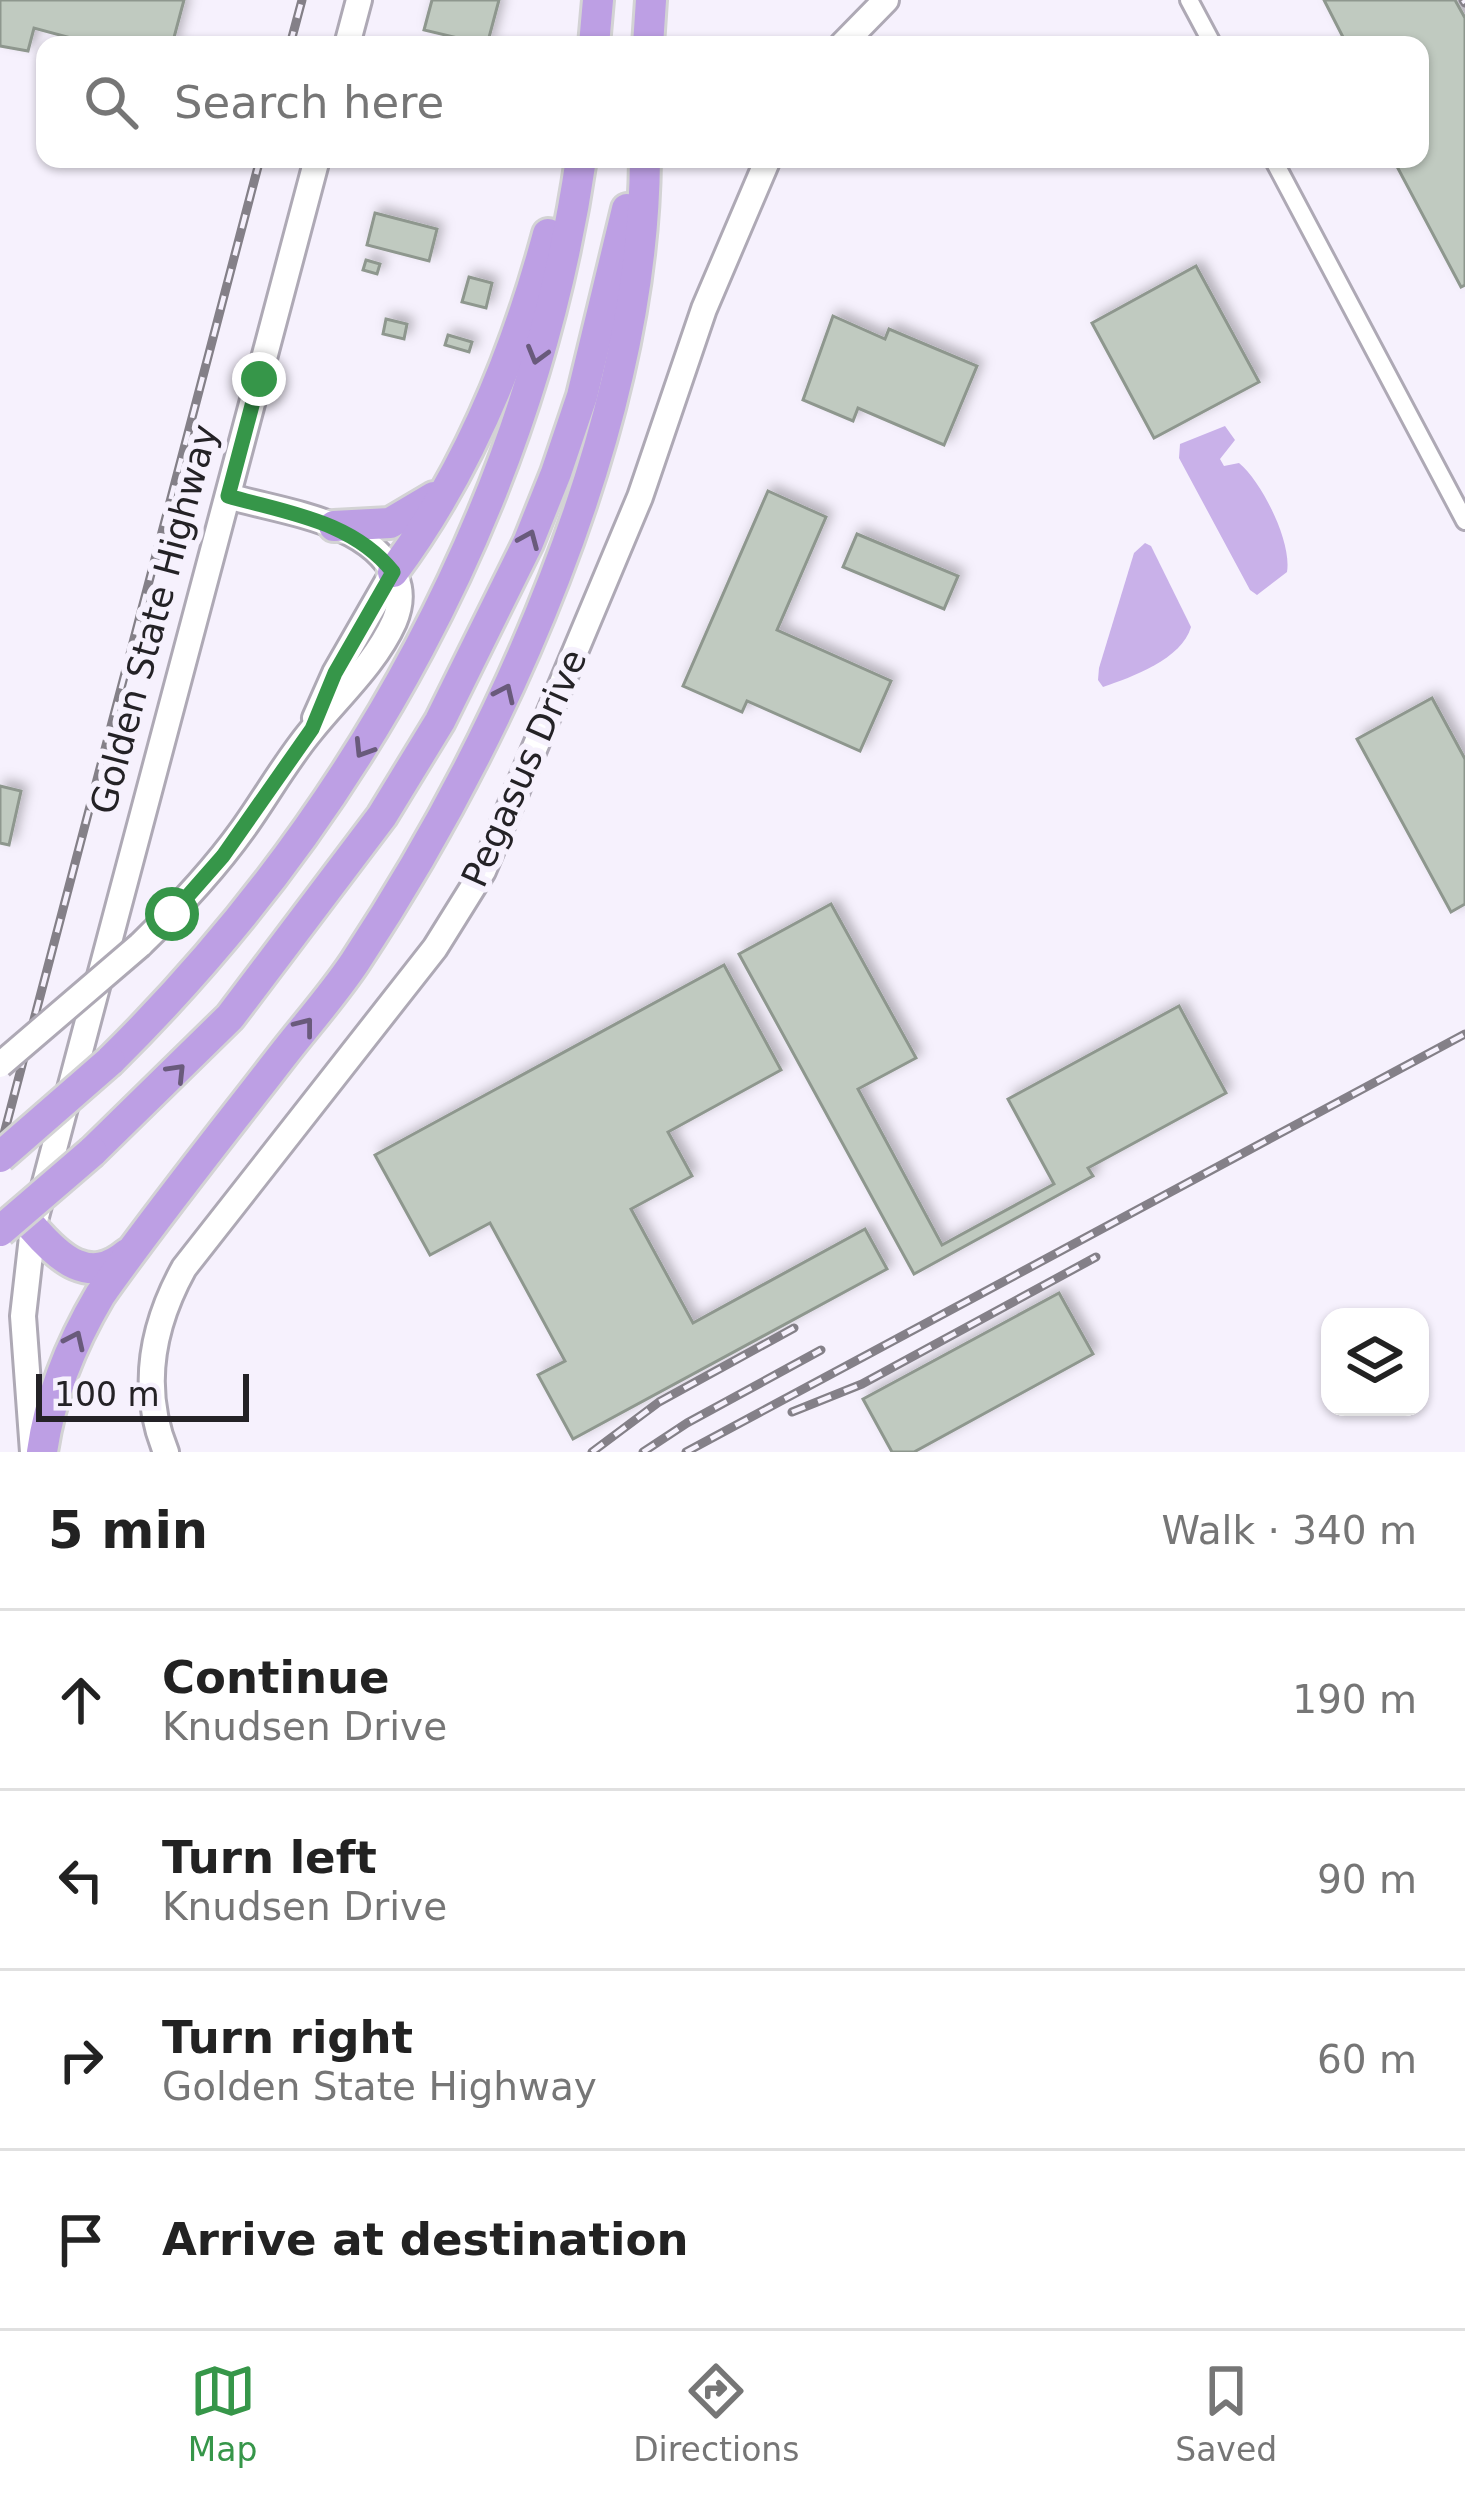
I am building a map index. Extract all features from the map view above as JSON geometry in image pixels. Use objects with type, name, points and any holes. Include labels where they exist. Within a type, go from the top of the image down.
[{"type":"highway","points":[[595,36],[598,0]]},
{"type":"highway","points":[[649,36],[651,0]]},
{"type":"highway","points":[[393,572],[488,408],[516,338],[567,168]]},
{"type":"highway","points":[[0,1157],[110,1061],[202,967],[264,893],[365,747],[427,637],[490,499],[555,293],[579,168]]},
{"type":"highway","points":[[0,1231],[92,1152],[230,1017],[382,816],[440,722],[529,543],[583,396],[607,306],[633,168]]},
{"type":"highway","points":[[37,1452],[68,1355],[100,1294],[353,964],[468,772],[538,620],[612,394],[644,226],[645,168]]},
{"type":"highway","points":[[334,526],[390,523],[443,490]]},
{"type":"highway","points":[[33,1228],[60,1258],[86,1269],[114,1264],[133,1250]]},
{"type":"street","points":[[349,36],[358,0]]},
{"type":"street","points":[[851,36],[886,0]]},
{"type":"street","points":[[1189,0],[1208,36]]},
{"type":"street","name":"Golden State Highway","points":[[37,1452],[23,1316],[33,1228],[315,168]]},
{"type":"street","name":"Pegasus Drive","points":[[166,1452],[155,1419],[151,1367],[170,1292],[435,948],[483,871],[640,497],[704,309],[764,168]]},
{"type":"street","points":[[1278,168],[1465,521]]},
{"type":"street","points":[[0,1066],[140,945],[223,856],[312,729],[335,673],[393,572],[369,546],[334,526],[228,496]]},
{"type":"shaded area","points":[[1225,426],[1235,440],[1220,459],[1224,466],[1239,463],[1248,472],[1274,513],[1285,545],[1287,572],[1257,595],[1250,590],[1179,458],[1180,444]]},
{"type":"shaded area","points":[[1145,543],[1151,546],[1191,627],[1167,657],[1103,687],[1099,668],[1134,553]]},
{"type":"building","points":[[0,0],[184,0],[174,36],[64,36],[34,28],[28,51],[0,46]]},
{"type":"building","points":[[432,0],[499,0],[489,36],[449,36],[424,30]]},
{"type":"building","points":[[1324,0],[1455,0],[1465,18],[1465,285],[1461,287],[1398,168],[1429,168],[1429,36],[1342,36]]},
{"type":"building","points":[[375,213],[437,229],[429,261],[367,245]]},
{"type":"building","points":[[366,260],[380,264],[377,274],[363,270]]},
{"type":"building","points":[[1196,266],[1259,382],[1154,438],[1092,323]]},
{"type":"building","points":[[469,277],[492,283],[486,308],[462,302]]},
{"type":"building","points":[[833,316],[885,339],[889,329],[977,366],[944,445],[858,408],[853,421],[803,400]]},
{"type":"building","points":[[386,319],[407,324],[404,339],[383,334]]},
{"type":"building","points":[[448,335],[472,342],[469,352],[445,345]]},
{"type":"building","points":[[768,491],[826,517],[777,630],[891,681],[860,751],[747,701],[742,712],[683,686]]},
{"type":"building","points":[[857,534],[958,576],[944,609],[843,567]]},
{"type":"building","points":[[1432,698],[1465,759],[1465,904],[1451,912],[1357,739]]},
{"type":"building","points":[[0,786],[21,791],[9,845],[0,843]]},
{"type":"building","points":[[831,904],[916,1058],[858,1089],[942,1245],[1054,1184],[1008,1099],[1179,1006],[1226,1093],[1088,1168],[1093,1176],[914,1274],[739,954]]},
{"type":"building","points":[[724,965],[781,1070],[668,1132],[692,1176],[631,1209],[693,1323],[865,1229],[887,1269],[573,1439],[538,1375],[565,1361],[490,1223],[430,1255],[375,1155]]},
{"type":"building","points":[[1059,1293],[1093,1354],[914,1452],[892,1452],[863,1399]]},
{"type":"railway","points":[[292,36],[302,0]]},
{"type":"railway","points":[[0,1149],[258,168]]},
{"type":"railway","points":[[686,1452],[1465,1034]]},
{"type":"railway","points":[[792,1412],[862,1384],[1096,1257]]},
{"type":"railway","points":[[592,1452],[659,1402],[794,1328]]},
{"type":"railway","points":[[643,1452],[821,1350]]},
{"type":"route","points":[[172,914],[223,856],[312,729],[322,698],[393,572],[369,546],[334,526],[228,496],[259,379]]}]
